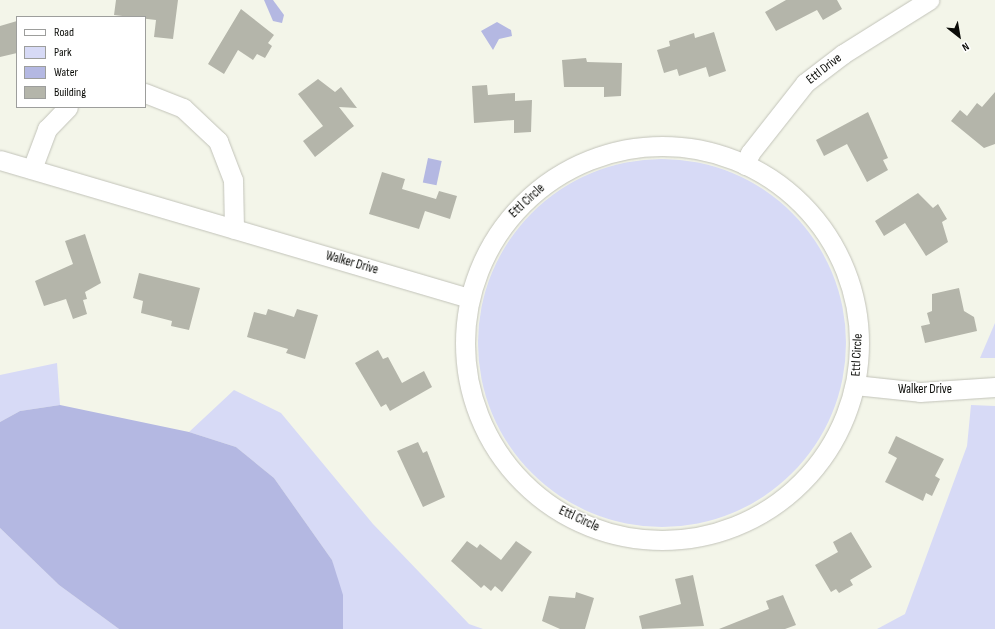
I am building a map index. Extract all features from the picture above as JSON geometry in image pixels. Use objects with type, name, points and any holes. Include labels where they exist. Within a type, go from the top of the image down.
[{"type":"street","name":"Ettl Drive","points":[[745,165],[750,153],[805,83],[843,54],[929,0]]},
{"type":"street","points":[[146,93],[182,108],[218,141],[233,180],[234,229]]},
{"type":"street","points":[[32,169],[47,129],[67,108]]},
{"type":"street","name":"Ettl Circle","points":[[651,146],[710,152],[745,165],[792,195],[826,234],[843,265],[858,318],[860,345],[855,385],[848,412],[830,446],[796,488],[774,505],[725,530],[698,537],[667,540],[609,533],[556,509],[531,490],[491,442],[469,384],[465,349],[469,298],[478,269],[505,222],[548,182],[572,168],[620,150],[651,146]]},
{"type":"street","name":"Walker Drive","points":[[1,163],[32,169],[469,298]]},
{"type":"street","name":"Walker Drive","points":[[855,385],[920,392],[995,387]]},
{"type":"green space","points":[[662,159],[698,162],[733,173],[764,190],[792,213],[815,241],[832,272],[843,307],[846,343],[843,379],[832,414],[815,445],[792,473],[764,496],[733,513],[698,524],[662,527],[626,524],[591,513],[560,496],[532,473],[509,445],[492,414],[481,379],[478,343],[481,307],[492,272],[509,241],[532,213],[560,190],[591,173],[626,162]]},
{"type":"green space","points":[[995,323],[995,358],[980,358]]},
{"type":"green space","points":[[57,363],[60,405],[20,411],[0,422],[0,375]]},
{"type":"green space","points":[[234,390],[281,413],[373,524],[469,624],[483,629],[343,629],[332,560],[274,478],[236,447],[189,432]]},
{"type":"green space","points":[[971,405],[995,406],[995,629],[877,629],[905,614],[967,446]]},
{"type":"green space","points":[[0,528],[59,585],[119,629],[0,629]]},
{"type":"water","points":[[264,0],[273,0],[284,15],[282,23],[273,21]]},
{"type":"water","points":[[497,22],[511,30],[512,36],[499,39],[493,50],[481,31]]},
{"type":"water","points":[[428,158],[442,161],[436,185],[423,182]]},
{"type":"water","points":[[60,405],[189,432],[236,447],[274,478],[332,560],[343,595],[343,629],[119,629],[59,585],[0,528],[0,422],[20,411]]},
{"type":"building","points":[[116,0],[178,0],[173,39],[154,37],[156,20],[146,19],[146,16],[114,15]]},
{"type":"building","points":[[786,0],[837,0],[842,9],[823,20],[817,10],[776,31],[765,12]]},
{"type":"building","points":[[241,9],[274,35],[268,43],[272,46],[265,58],[257,54],[253,60],[238,50],[224,74],[208,64]]},
{"type":"building","points":[[16,21],[16,53],[0,57],[0,26]]},
{"type":"building","points":[[714,32],[726,71],[709,77],[706,67],[679,76],[677,69],[664,73],[657,50],[670,46],[669,41],[694,33],[695,38]]},
{"type":"building","points":[[586,58],[587,62],[622,63],[621,96],[604,97],[604,87],[564,87],[562,60]]},
{"type":"building","points":[[318,79],[335,92],[341,87],[357,108],[339,107],[354,126],[315,157],[303,141],[323,126],[298,94]]},
{"type":"building","points":[[487,85],[488,95],[515,93],[515,101],[532,100],[531,132],[514,133],[514,120],[474,123],[472,86]]},
{"type":"building","points":[[995,92],[995,144],[984,148],[951,121],[960,110],[967,116],[977,103],[982,107]]},
{"type":"building","points":[[868,112],[888,158],[883,160],[888,170],[867,182],[847,144],[824,156],[816,140]]},
{"type":"building","points":[[382,172],[405,179],[402,189],[436,199],[439,191],[457,196],[450,219],[425,211],[419,229],[369,214]]},
{"type":"building","points":[[918,193],[933,208],[938,204],[947,219],[942,222],[948,242],[926,256],[905,223],[884,236],[875,221]]},
{"type":"building","points":[[85,234],[101,283],[85,292],[87,299],[83,300],[87,314],[73,319],[66,299],[44,306],[35,281],[73,264],[65,241]]},
{"type":"building","points":[[139,273],[200,288],[189,330],[171,326],[172,321],[141,313],[143,301],[133,298]]},
{"type":"building","points":[[959,288],[964,311],[974,317],[977,331],[925,343],[921,326],[930,324],[927,313],[932,311],[932,294]]},
{"type":"building","points":[[268,309],[294,317],[297,309],[318,315],[305,359],[286,353],[288,349],[247,337],[254,312],[266,315]]},
{"type":"building","points":[[378,350],[383,359],[388,357],[402,383],[424,371],[432,387],[390,411],[386,404],[381,407],[355,363]]},
{"type":"building","points":[[896,436],[944,459],[935,476],[940,479],[932,496],[926,493],[923,501],[885,482],[897,458],[888,453]]},
{"type":"building","points":[[418,442],[423,453],[427,451],[445,497],[423,507],[397,451]]},
{"type":"building","points":[[851,532],[872,567],[850,580],[853,585],[839,593],[836,589],[831,592],[815,565],[838,552],[833,542]]},
{"type":"building","points":[[467,541],[477,548],[480,544],[501,560],[516,541],[532,552],[502,592],[495,586],[491,591],[484,585],[481,588],[451,561]]},
{"type":"building","points":[[693,575],[704,626],[642,629],[639,616],[681,604],[675,579]]},
{"type":"building","points":[[576,592],[594,598],[585,629],[560,629],[542,621],[549,596],[575,598]]},
{"type":"building","points":[[783,595],[796,625],[785,629],[719,629],[769,609],[766,601]]}]
